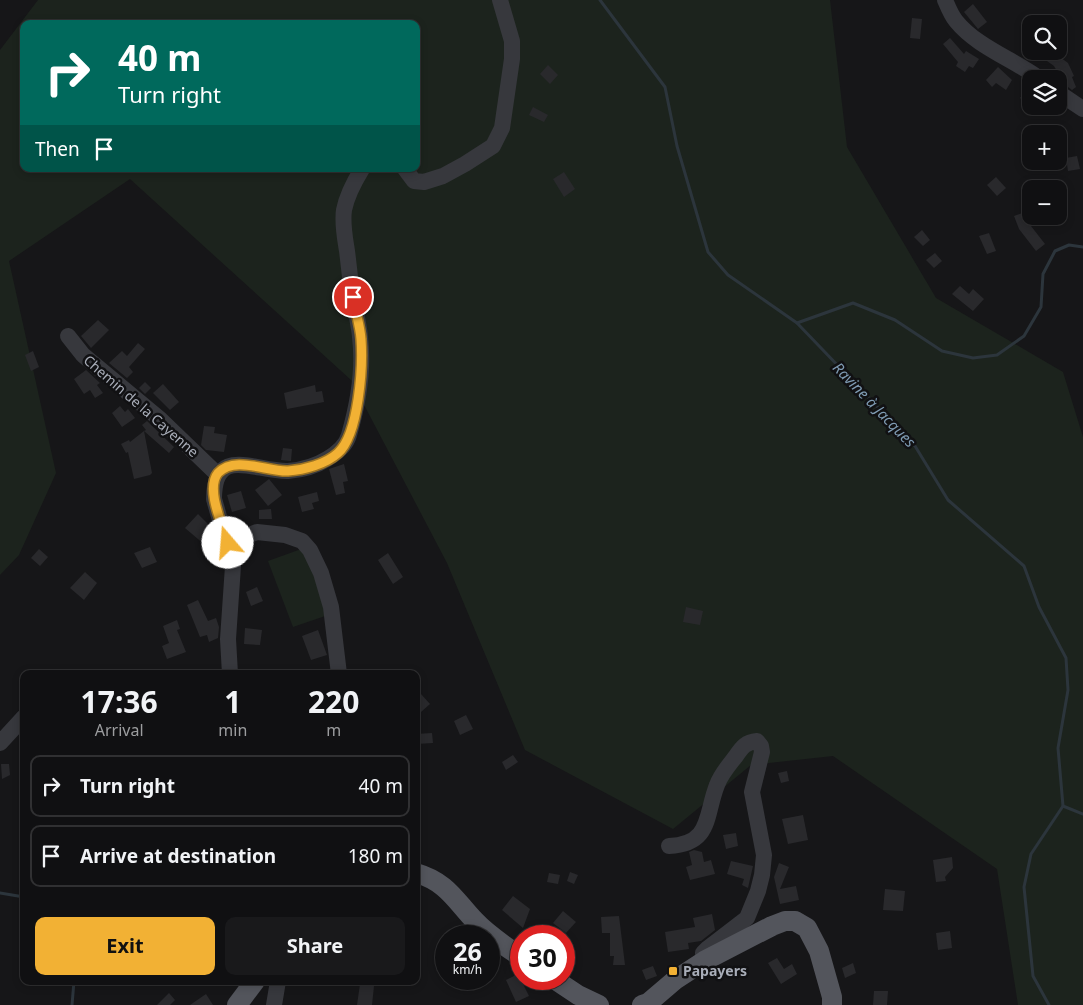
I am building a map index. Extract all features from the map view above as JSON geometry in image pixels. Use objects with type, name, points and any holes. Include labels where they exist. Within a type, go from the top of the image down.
[{"type":"main road","points":[[420,874],[429,877],[459,900],[475,922],[510,949]]},
{"type":"main road","points":[[642,1005],[648,1003],[675,980],[704,961],[785,921],[795,921],[807,928],[820,951],[832,997],[832,1005]]},
{"type":"main road","points":[[570,990],[599,1005]]},
{"type":"street","points":[[408,172],[414,181],[424,182],[443,176],[493,146],[502,128],[512,59],[512,41],[500,0]]},
{"type":"street","points":[[945,0],[956,20],[974,38],[1027,70]]},
{"type":"street","points":[[1067,98],[1083,110]]},
{"type":"street","points":[[230,670],[228,639],[233,566],[214,499],[217,474],[227,466],[240,465],[288,471],[305,468],[321,463],[338,453],[348,440],[356,410],[360,382],[361,338],[344,234],[344,211],[354,183],[360,172]]},
{"type":"street","name":"Chemin de la Cayenne","points":[[68,336],[83,355],[161,420],[217,474]]},
{"type":"street","points":[[228,543],[257,532],[285,535],[302,541],[310,550],[322,573],[331,606],[339,670]]},
{"type":"street","points":[[0,743],[20,721]]},
{"type":"street","points":[[669,846],[680,846],[691,841],[701,833],[707,824],[717,784],[723,772],[744,745],[757,741],[761,746],[762,752],[752,792],[764,854],[762,875],[747,918],[708,948],[704,953],[704,961]]},
{"type":"street","points":[[274,1005],[277,985]]},
{"type":"shaded area","points":[[38,0],[830,0],[847,147],[936,298],[1063,372],[1083,437],[1083,1005],[1018,1005],[997,869],[833,756],[751,765],[673,829],[525,750],[447,563],[351,380],[130,179],[9,261],[56,473],[19,555],[0,575],[0,50],[20,24],[20,172],[420,172],[420,20],[23,20]]},
{"type":"shaded area","points":[[304,548],[328,615],[293,627],[268,561]]},
{"type":"building","points":[[973,4],[987,22],[978,29],[964,12]]},
{"type":"building","points":[[912,18],[922,19],[920,39],[910,38]]},
{"type":"building","points":[[950,38],[964,54],[966,51],[979,59],[973,68],[969,66],[965,72],[956,66],[958,62],[943,44]]},
{"type":"building","points":[[1064,60],[1068,63],[1074,76],[1072,77],[1076,87],[1072,90],[1067,86],[1067,70],[1056,70],[1047,61]]},
{"type":"building","points":[[548,65],[558,75],[550,84],[540,74]]},
{"type":"building","points":[[998,67],[1012,80],[1006,90],[996,83],[992,87],[986,80]]},
{"type":"building","points":[[533,107],[548,115],[544,122],[529,115]]},
{"type":"building","points":[[1077,156],[1080,169],[1068,171],[1067,158]]},
{"type":"building","points":[[564,172],[575,189],[564,197],[553,179]]},
{"type":"building","points":[[996,177],[1006,188],[997,196],[987,185]]},
{"type":"building","points":[[1022,213],[1022,225],[1034,225],[1031,226],[1045,244],[1036,251],[1019,229],[1014,216]]},
{"type":"building","points":[[922,230],[930,240],[923,246],[914,237]]},
{"type":"building","points":[[989,233],[996,251],[987,254],[979,236]]},
{"type":"building","points":[[935,253],[942,261],[934,268],[926,260]]},
{"type":"building","points":[[960,286],[969,294],[973,289],[984,299],[973,311],[952,294]]},
{"type":"building","points":[[98,320],[109,330],[91,348],[81,336]]},
{"type":"building","points":[[138,343],[145,349],[129,367],[133,372],[127,378],[109,363],[122,351],[127,356]]},
{"type":"building","points":[[33,351],[39,367],[31,371],[25,355]]},
{"type":"building","points":[[86,370],[100,383],[97,385],[103,393],[95,398],[90,390],[84,394],[74,379]]},
{"type":"building","points":[[145,382],[151,388],[145,394],[139,388]]},
{"type":"building","points":[[163,384],[179,402],[170,410],[153,393]]},
{"type":"building","points":[[315,385],[316,392],[322,391],[324,402],[287,409],[284,393]]},
{"type":"building","points":[[120,406],[125,412],[128,409],[135,418],[122,427],[112,413]]},
{"type":"building","points":[[147,421],[174,447],[169,453],[144,431],[146,430],[142,425]]},
{"type":"building","points":[[204,426],[215,427],[214,433],[227,435],[224,452],[206,450],[201,445]]},
{"type":"building","points":[[144,431],[152,473],[134,479],[128,452],[126,453],[121,444],[129,440],[130,442]]},
{"type":"building","points":[[283,448],[292,449],[291,461],[281,460]]},
{"type":"building","points":[[344,464],[348,481],[343,482],[345,493],[336,495],[329,469]]},
{"type":"building","points":[[269,479],[282,495],[268,506],[255,490]]},
{"type":"building","points":[[241,491],[246,508],[232,512],[227,495]]},
{"type":"building","points":[[317,492],[319,501],[312,503],[314,509],[302,512],[298,497]]},
{"type":"building","points":[[271,509],[272,519],[259,519],[259,510]]},
{"type":"building","points":[[198,514],[212,528],[217,545],[208,554],[202,548],[205,545],[185,528]]},
{"type":"building","points":[[150,547],[157,562],[142,568],[134,553]]},
{"type":"building","points":[[39,549],[48,557],[40,566],[31,558]]},
{"type":"building","points":[[388,553],[403,577],[393,584],[378,560]]},
{"type":"building","points":[[85,572],[97,583],[84,600],[70,588]]},
{"type":"building","points":[[257,587],[263,601],[251,606],[246,592]]},
{"type":"building","points":[[198,600],[208,621],[216,618],[219,627],[218,638],[209,642],[207,635],[200,637],[187,605]]},
{"type":"building","points":[[686,607],[703,611],[700,625],[683,622]]},
{"type":"building","points":[[177,620],[180,629],[177,630],[186,652],[167,659],[162,646],[169,643],[163,626]]},
{"type":"building","points":[[245,628],[262,630],[260,645],[244,644]]},
{"type":"building","points":[[318,630],[327,655],[311,660],[302,636]]},
{"type":"building","points":[[420,695],[430,704],[421,712],[420,711]]},
{"type":"building","points":[[466,715],[473,729],[460,735],[454,721]]},
{"type":"building","points":[[432,733],[433,743],[420,744],[420,734]]},
{"type":"building","points":[[513,755],[518,762],[506,770],[502,762]]},
{"type":"building","points":[[1,764],[9,764],[10,775],[2,779]]},
{"type":"building","points":[[787,771],[789,781],[781,783],[778,773]]},
{"type":"building","points":[[803,815],[808,840],[788,844],[782,819]]},
{"type":"building","points":[[736,833],[738,846],[726,849],[723,835]]},
{"type":"building","points":[[694,850],[702,852],[704,862],[711,860],[715,874],[690,880],[686,867],[692,865],[689,852]]},
{"type":"building","points":[[952,857],[953,868],[945,877],[946,881],[936,882],[933,860]]},
{"type":"building","points":[[731,861],[753,866],[748,888],[742,885],[744,879],[727,874]]},
{"type":"building","points":[[779,863],[789,867],[780,889],[796,886],[799,900],[780,904],[774,877]]},
{"type":"building","points":[[570,872],[578,875],[574,884],[567,881]]},
{"type":"building","points":[[549,873],[560,875],[558,884],[547,882]]},
{"type":"building","points":[[885,889],[905,891],[903,911],[883,910]]},
{"type":"building","points":[[513,896],[530,909],[524,925],[520,925],[502,910]]},
{"type":"building","points":[[563,911],[576,922],[573,925],[556,925],[553,923]]},
{"type":"building","points":[[712,914],[715,930],[701,941],[688,943],[689,949],[668,952],[665,932],[695,927],[693,918]]},
{"type":"building","points":[[619,916],[625,965],[613,965],[614,956],[610,956],[610,933],[602,933],[601,917]]},
{"type":"building","points":[[950,931],[952,948],[938,950],[936,933]]},
{"type":"building","points":[[777,958],[784,969],[792,964],[797,974],[781,984],[768,963]]},
{"type":"building","points":[[853,963],[856,973],[845,978],[842,968]]},
{"type":"building","points":[[653,966],[657,976],[646,980],[642,970]]},
{"type":"building","points":[[510,978],[510,989],[506,980]]},
{"type":"building","points":[[360,985],[374,986],[372,1005],[357,1005]]},
{"type":"building","points":[[511,990],[526,990],[529,996],[516,1002]]},
{"type":"building","points":[[874,991],[888,991],[887,1005],[873,1005]]},
{"type":"building","points":[[169,993],[175,1000],[170,1005],[157,1005]]},
{"type":"building","points":[[206,994],[213,1005],[190,1005]]},
{"type":"waterway","name":"Ravine à Jacques","points":[[600,0],[665,87],[677,146],[708,252],[728,275],[797,323],[915,446],[948,500],[1024,566],[1039,607],[1066,658],[1068,690],[1058,748],[1063,806],[1031,854],[1024,887],[1033,976],[1049,1005]]},
{"type":"waterway","points":[[797,323],[853,303],[895,320],[942,351],[973,358],[997,355],[1024,336],[1041,307],[1043,274],[1055,251],[1069,245],[1083,247]]},
{"type":"waterway","points":[[1063,806],[1083,814]]},
{"type":"waterway","points":[[0,893],[20,896]]},
{"type":"waterway","points":[[72,1005],[74,985]]},
{"type":"place","name":"Papayers","points":[[673,971]]},
{"type":"route","points":[[228,543],[214,499],[217,474],[227,466],[240,465],[288,471],[305,468],[321,463],[338,453],[348,440],[356,410],[360,382],[361,338],[353,297]]}]
